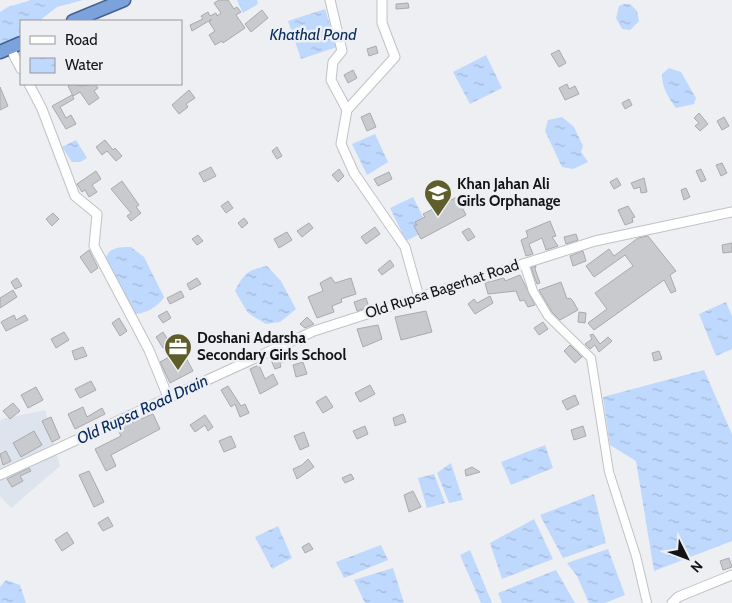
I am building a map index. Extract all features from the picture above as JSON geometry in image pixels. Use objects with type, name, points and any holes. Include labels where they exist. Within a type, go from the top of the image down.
[{"type":"highway","points":[[75,20],[124,0]]},
{"type":"street","points":[[330,0],[342,51],[333,62],[331,80],[347,110]]},
{"type":"street","points":[[382,0],[382,23],[395,57],[347,110],[341,144],[354,173],[405,247],[419,297]]},
{"type":"street","points":[[11,48],[20,67]]},
{"type":"street","points":[[30,85],[42,109],[75,196],[97,214],[94,246],[149,350],[168,397]]},
{"type":"street","name":"Old Rupsa Bagerhat Road","points":[[0,475],[314,331],[595,241],[732,212]]},
{"type":"street","points":[[524,263],[534,291],[548,316],[592,358],[609,472],[636,556],[647,603]]},
{"type":"street","points":[[672,603],[678,597],[732,575]]},
{"type":"shaded area","points":[[45,410],[60,466],[11,508],[0,496],[0,421]]},
{"type":"water","points":[[31,0],[83,0],[57,7],[40,20],[20,20],[20,35],[0,47],[0,12],[8,7]]},
{"type":"water","points":[[237,0],[257,0],[258,4],[243,13]]},
{"type":"water","points":[[630,4],[637,11],[639,21],[630,30],[622,29],[616,18],[619,6]]},
{"type":"water","name":"Khathal Pond","points":[[325,9],[337,47],[301,59],[288,21]]},
{"type":"water","points":[[486,55],[502,88],[470,104],[453,72]]},
{"type":"water","points":[[669,68],[681,72],[696,98],[694,104],[676,108],[673,104],[666,92],[662,79],[662,74]]},
{"type":"water","points":[[562,117],[574,127],[583,146],[581,152],[588,162],[573,169],[562,167],[545,131],[548,120]]},
{"type":"water","points":[[375,134],[388,162],[367,175],[352,144]]},
{"type":"water","points":[[76,140],[87,158],[80,162],[72,162],[62,147]]},
{"type":"water","points":[[413,197],[429,229],[406,241],[390,208]]},
{"type":"water","points":[[131,247],[144,257],[164,297],[159,304],[137,314],[133,314],[105,260],[112,250]]},
{"type":"water","points":[[267,266],[281,281],[296,309],[280,322],[266,324],[248,313],[235,291],[247,273]]},
{"type":"water","points":[[726,302],[732,316],[732,349],[716,356],[699,314]]},
{"type":"water","points":[[704,370],[732,434],[732,541],[654,571],[636,461],[610,445],[603,397]]},
{"type":"water","points":[[545,445],[553,468],[511,485],[501,462]]},
{"type":"water","points":[[451,463],[463,500],[449,503],[437,473]]},
{"type":"water","points":[[434,474],[445,503],[427,508],[418,478]]},
{"type":"water","points":[[594,494],[606,543],[563,558],[540,515]]},
{"type":"water","points":[[534,519],[553,559],[502,579],[490,543]]},
{"type":"water","points":[[278,526],[292,558],[272,569],[255,537]]},
{"type":"water","points":[[381,545],[388,560],[344,578],[336,562]]},
{"type":"water","points":[[608,549],[625,595],[605,603],[589,603],[577,576],[567,563]]},
{"type":"water","points":[[470,550],[492,603],[481,603],[460,555]]},
{"type":"water","points":[[393,568],[404,603],[365,603],[354,580]]},
{"type":"water","points":[[556,570],[575,603],[502,603],[498,593]]},
{"type":"water","points":[[6,580],[20,585],[26,603],[0,603],[0,587]]},
{"type":"building","points":[[219,0],[228,0],[234,9],[237,7],[241,12],[236,15],[245,28],[223,43],[222,41],[215,45],[209,35],[215,31],[209,22],[212,19],[192,31],[190,25],[203,19],[201,16],[208,12],[210,16],[216,13],[217,16],[221,13],[214,3]]},
{"type":"building","points":[[408,3],[409,8],[396,9],[396,4]]},
{"type":"building","points":[[262,10],[268,18],[251,32],[245,24]]},
{"type":"building","points":[[376,46],[378,53],[369,56],[367,49]]},
{"type":"building","points":[[559,50],[566,63],[559,67],[551,54]]},
{"type":"building","points":[[353,70],[357,78],[348,83],[344,75]]},
{"type":"building","points":[[567,84],[569,89],[575,86],[579,94],[565,100],[559,88]]},
{"type":"building","points":[[96,85],[98,88],[94,91],[99,98],[89,105],[80,92],[73,96],[68,86]]},
{"type":"building","points":[[0,87],[8,106],[0,110]]},
{"type":"building","points":[[189,90],[195,98],[186,104],[188,107],[179,114],[172,105]]},
{"type":"building","points":[[72,95],[74,99],[60,107],[66,118],[71,115],[76,124],[66,129],[52,106]]},
{"type":"building","points":[[629,99],[632,105],[625,109],[622,103]]},
{"type":"building","points":[[370,113],[376,127],[367,131],[361,117]]},
{"type":"building","points":[[699,113],[708,124],[700,131],[695,126],[699,123],[694,118]]},
{"type":"building","points":[[724,117],[729,126],[722,130],[717,121]]},
{"type":"building","points":[[105,140],[113,150],[115,148],[122,156],[116,161],[107,151],[102,155],[96,147]]},
{"type":"building","points":[[277,147],[282,156],[277,159],[272,151]]},
{"type":"building","points":[[722,163],[727,173],[721,176],[716,165]]},
{"type":"building","points":[[211,167],[216,176],[204,182],[199,173]]},
{"type":"building","points":[[339,169],[344,176],[338,182],[332,175]]},
{"type":"building","points":[[701,169],[706,180],[701,182],[696,171]]},
{"type":"building","points":[[96,171],[101,179],[92,185],[97,192],[89,197],[85,190],[82,192],[77,184]]},
{"type":"building","points":[[389,172],[392,179],[378,186],[374,179]]},
{"type":"building","points":[[617,178],[621,185],[614,189],[610,182]]},
{"type":"building","points":[[644,178],[647,192],[641,193],[640,187],[634,189],[631,183]]},
{"type":"building","points":[[122,181],[139,205],[136,207],[141,213],[131,221],[127,216],[131,213],[111,189]]},
{"type":"building","points":[[686,188],[690,197],[684,200],[681,190]]},
{"type":"building","name":"Khan Jahan Ali Girls Orphanage","points":[[457,197],[466,215],[421,239],[414,226],[417,225],[415,222],[425,217],[423,214]]},
{"type":"building","points":[[228,201],[233,208],[226,213],[221,206]]},
{"type":"building","points":[[628,206],[635,217],[632,218],[633,222],[625,225],[618,210]]},
{"type":"building","points":[[53,213],[59,219],[52,226],[46,219]]},
{"type":"building","points":[[244,218],[248,223],[242,228],[238,223]]},
{"type":"building","points":[[550,221],[556,236],[552,237],[558,246],[546,250],[542,238],[529,244],[533,254],[526,256],[521,240],[528,237],[526,231]]},
{"type":"building","points":[[309,223],[313,228],[302,237],[297,231]]},
{"type":"building","points":[[375,227],[380,234],[366,244],[361,237]]},
{"type":"building","points":[[469,228],[475,237],[468,241],[462,232]]},
{"type":"building","points":[[287,232],[292,240],[279,248],[274,239]]},
{"type":"building","points":[[576,234],[578,240],[566,244],[564,237]]},
{"type":"building","points":[[198,235],[203,241],[197,245],[192,239]]},
{"type":"building","points":[[648,236],[676,271],[670,275],[676,291],[671,293],[664,280],[594,330],[588,323],[607,309],[595,293],[633,266],[625,255],[594,277],[586,266],[609,249],[614,256],[638,238]]},
{"type":"building","points":[[732,243],[732,252],[723,253],[722,245]]},
{"type":"building","points":[[89,250],[98,268],[91,273],[80,257]]},
{"type":"building","points":[[583,251],[586,261],[573,266],[570,256]]},
{"type":"building","points":[[390,260],[394,266],[382,275],[378,270]]},
{"type":"building","points":[[536,266],[535,269],[540,283],[537,284],[531,268]]},
{"type":"building","points":[[520,275],[535,305],[528,307],[524,300],[520,301],[516,291],[488,294],[485,283],[504,278],[505,281]]},
{"type":"building","points":[[331,277],[335,283],[351,278],[356,294],[341,299],[342,302],[332,306],[334,312],[317,318],[308,297],[323,291],[320,283]]},
{"type":"building","points":[[17,278],[22,286],[15,289],[11,282]]},
{"type":"building","points":[[197,278],[201,284],[190,290],[187,284]]},
{"type":"building","points":[[561,282],[567,299],[570,298],[573,301],[578,310],[560,320],[552,312],[539,290]]},
{"type":"building","points":[[13,290],[17,297],[0,308],[0,298]]},
{"type":"building","points":[[181,291],[184,297],[170,304],[167,298]]},
{"type":"building","points":[[490,296],[493,303],[475,314],[468,304],[474,299],[477,303]]},
{"type":"building","points":[[366,298],[369,307],[357,311],[354,302]]},
{"type":"building","points":[[167,311],[171,318],[163,323],[158,316]]},
{"type":"building","points":[[426,311],[432,332],[401,340],[395,317]]},
{"type":"building","points":[[579,312],[586,313],[585,323],[578,322]]},
{"type":"building","points":[[14,315],[16,320],[25,315],[28,320],[6,331],[1,322]]},
{"type":"building","points":[[307,317],[314,324],[305,328],[300,324]]},
{"type":"building","points":[[119,318],[127,331],[120,336],[112,323]]},
{"type":"building","points":[[543,322],[548,329],[539,335],[534,328]]},
{"type":"building","points":[[378,325],[382,339],[363,347],[357,329]]},
{"type":"building","points":[[64,332],[69,340],[56,348],[51,339]]},
{"type":"building","points":[[163,332],[170,343],[163,348],[156,337]]},
{"type":"building","points":[[593,334],[600,344],[608,337],[612,341],[599,352],[595,345],[590,349],[585,344],[592,339],[590,335]]},
{"type":"building","points":[[570,345],[582,357],[575,363],[564,351]]},
{"type":"building","points":[[83,347],[87,356],[75,360],[72,351]]},
{"type":"building","points":[[182,350],[193,371],[170,383],[160,362]]},
{"type":"building","points":[[285,351],[289,360],[280,363],[281,367],[275,369],[270,358]]},
{"type":"building","points":[[659,351],[662,359],[654,361],[652,353]]},
{"type":"building","points":[[303,362],[307,374],[296,377],[293,365]]},
{"type":"building","points":[[259,365],[265,379],[273,374],[278,384],[260,394],[250,369]]},
{"type":"building","points":[[91,381],[96,390],[80,398],[75,389]]},
{"type":"building","points":[[370,385],[375,394],[360,402],[355,393]]},
{"type":"building","points":[[228,386],[241,406],[245,404],[249,413],[240,417],[235,404],[231,407],[221,390]]},
{"type":"building","points":[[36,387],[43,400],[28,408],[21,395]]},
{"type":"building","points":[[575,395],[579,404],[567,410],[562,401]]},
{"type":"building","points":[[326,396],[333,407],[323,413],[316,402]]},
{"type":"building","points":[[13,403],[20,411],[10,419],[3,411]]},
{"type":"building","points":[[83,407],[87,417],[102,408],[105,414],[75,429],[68,414]]},
{"type":"building","points":[[153,414],[160,429],[111,455],[116,466],[106,471],[95,449],[121,436],[117,428]]},
{"type":"building","points":[[403,414],[406,422],[395,426],[393,418]]},
{"type":"building","points":[[205,415],[213,427],[208,431],[205,425],[195,432],[190,425]]},
{"type":"building","points":[[51,417],[60,438],[52,442],[42,421]]},
{"type":"building","points":[[365,426],[368,434],[357,439],[353,431]]},
{"type":"building","points":[[583,426],[586,436],[574,440],[571,430]]},
{"type":"building","points":[[34,431],[42,445],[21,457],[13,443]]},
{"type":"building","points":[[304,432],[309,446],[300,450],[294,436]]},
{"type":"building","points":[[231,436],[236,447],[224,452],[219,441]]},
{"type":"building","points":[[6,451],[11,461],[3,465],[0,454]]},
{"type":"building","points":[[308,459],[314,467],[297,479],[293,469],[302,465]]},
{"type":"building","points":[[472,467],[480,472],[466,476],[465,470]]},
{"type":"building","points":[[29,468],[31,471],[20,476],[23,481],[12,487],[7,479]]},
{"type":"building","points":[[89,471],[104,502],[94,507],[79,475]]},
{"type":"building","points":[[351,474],[354,479],[345,483],[342,478]]},
{"type":"building","points":[[413,491],[421,507],[409,512],[404,495]]},
{"type":"building","points":[[108,517],[113,526],[103,531],[98,523]]},
{"type":"building","points":[[67,532],[74,543],[62,551],[55,540]]},
{"type":"building","points":[[309,543],[313,549],[305,553],[302,547]]},
{"type":"building","points":[[729,558],[732,567],[723,570],[720,561]]},
{"type":"place","name":"Khan Jahan Ali Girls Orphanage","points":[[438,217]]},
{"type":"place","name":"Doshani Adarsha Secondary Girls School","points":[[178,371]]},
{"type":"water label","name":"Old Rupsa Road Drain","points":[[142,409]]}]
